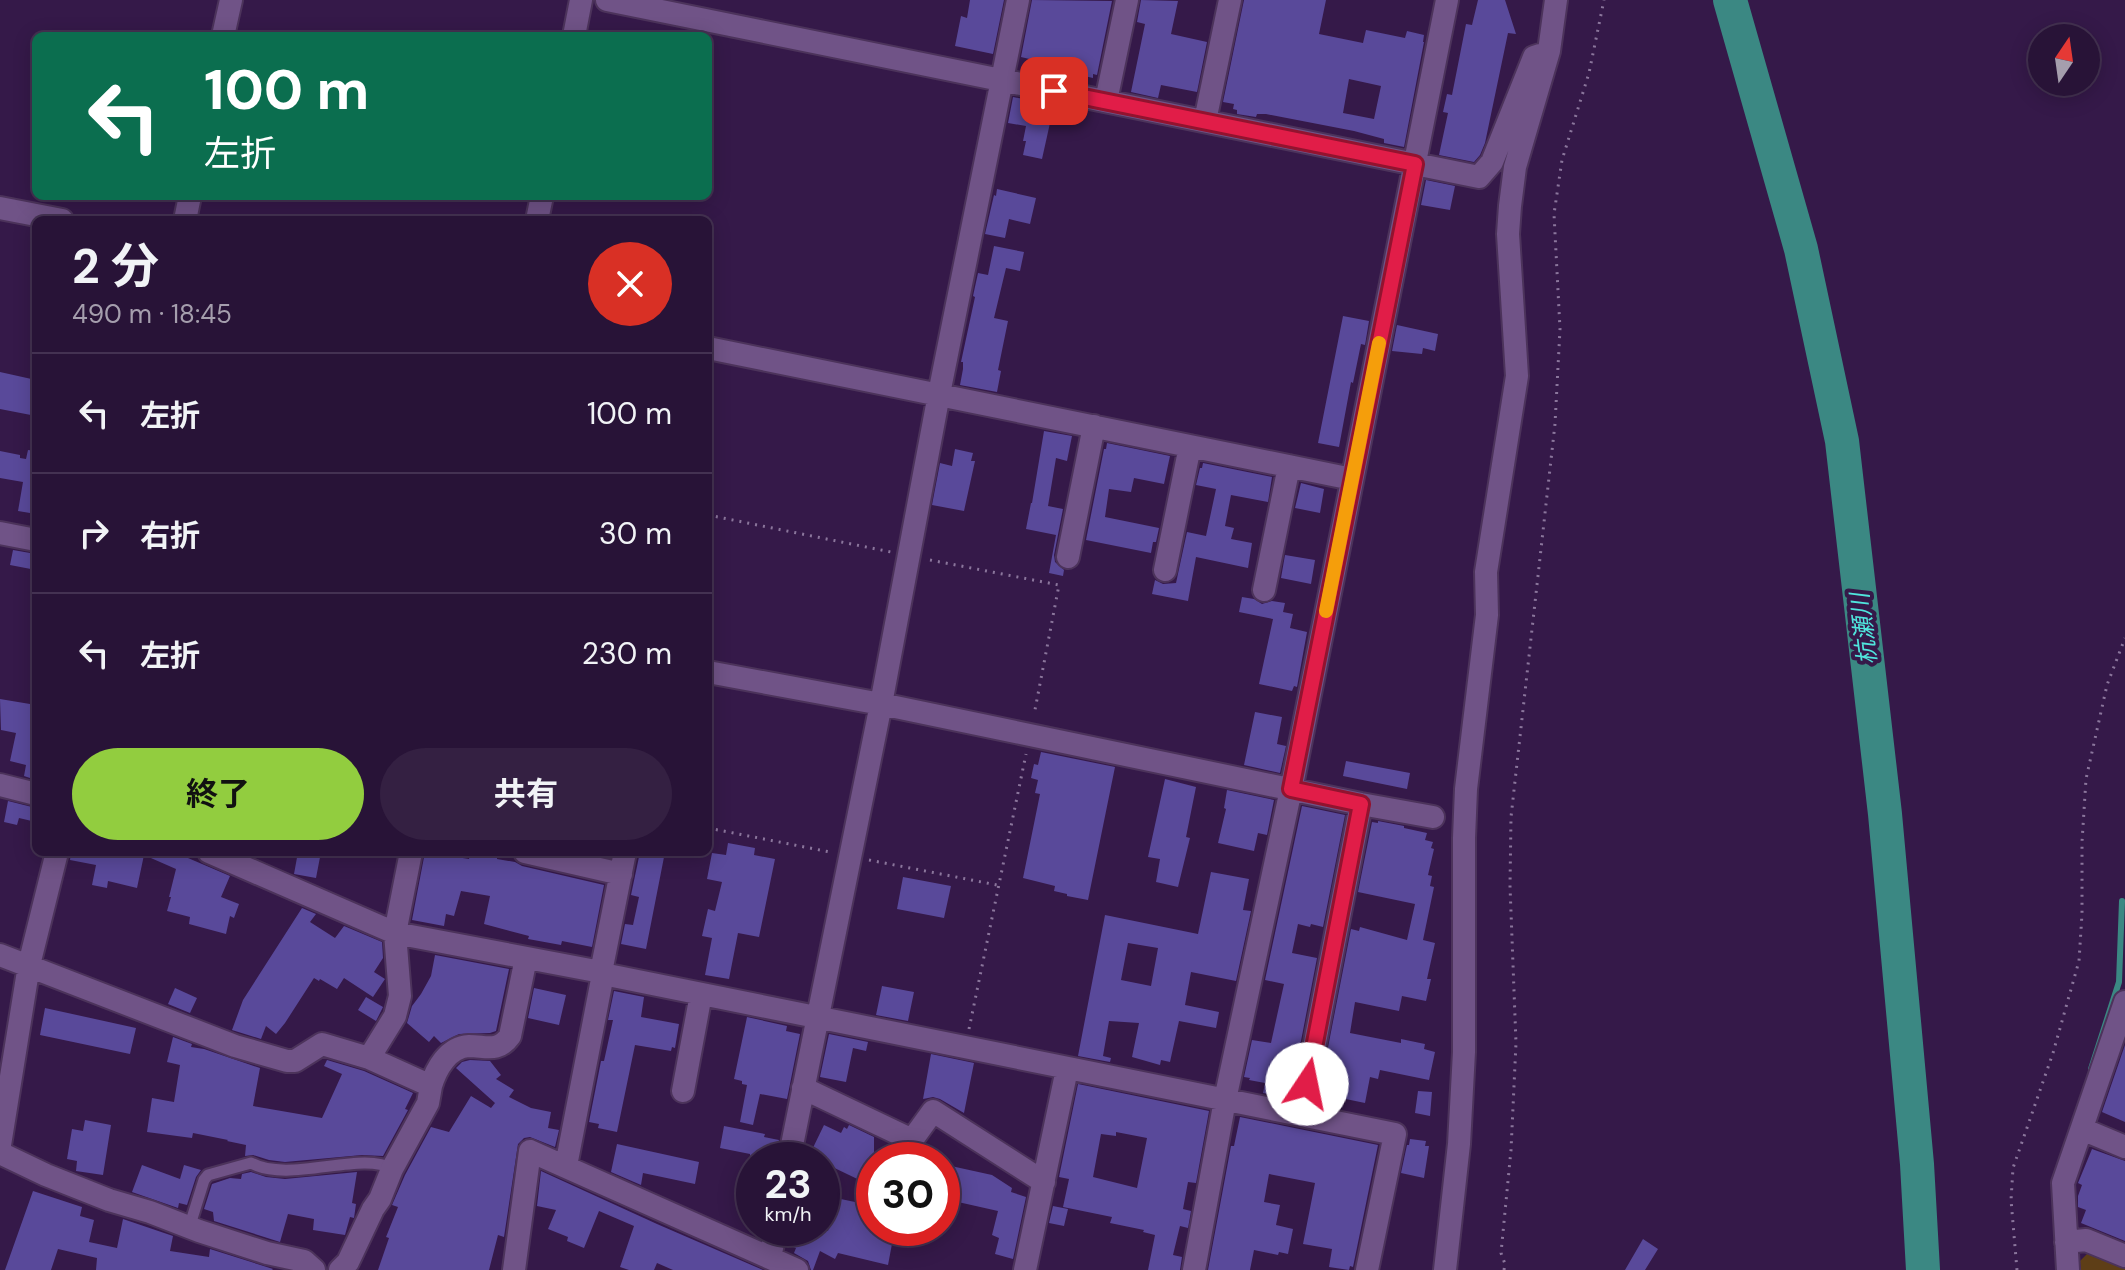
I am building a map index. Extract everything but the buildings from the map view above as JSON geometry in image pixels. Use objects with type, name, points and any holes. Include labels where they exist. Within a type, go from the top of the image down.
[{"type":"street","points":[[224,32],[231,0]]},
{"type":"street","points":[[575,32],[581,0]]},
{"type":"street","points":[[607,0],[1479,177],[1492,162],[1534,57],[1549,51]]},
{"type":"street","points":[[792,1142],[1018,0]]},
{"type":"street","points":[[1106,101],[1127,0]]},
{"type":"street","points":[[1205,121],[1230,0]]},
{"type":"street","points":[[1194,1270],[1225,1100],[1291,789],[1447,0]]},
{"type":"street","points":[[1445,1270],[1459,1144],[1464,1052],[1466,789],[1487,615],[1486,572],[1517,376],[1508,234],[1510,206],[1515,167],[1549,51],[1556,0]]},
{"type":"street","points":[[0,208],[41,216]]},
{"type":"street","points":[[712,349],[1352,479]]},
{"type":"street","points":[[1068,557],[1094,426]]},
{"type":"street","points":[[1165,570],[1190,446]]},
{"type":"street","points":[[1264,590],[1289,466]]},
{"type":"street","points":[[0,533],[32,539]]},
{"type":"street","points":[[712,673],[881,704],[1433,817]]},
{"type":"street","points":[[0,785],[32,793]]},
{"type":"street","points":[[1301,1115],[1361,804]]},
{"type":"street","points":[[0,1145],[29,965],[56,856]]},
{"type":"street","points":[[218,856],[395,933],[1395,1134],[1367,1270]]},
{"type":"street","points":[[369,1058],[395,1016],[400,996],[395,933],[410,856]]},
{"type":"street","points":[[561,856],[623,863],[566,1166]]},
{"type":"street","points":[[0,955],[235,1046],[295,1061],[322,1044],[369,1058],[431,1086]]},
{"type":"street","points":[[340,1270],[348,1262],[392,1169],[428,1103],[435,1074],[442,1061],[454,1051],[467,1046],[497,1047],[510,1036],[526,958]]},
{"type":"street","points":[[683,1091],[701,994]]},
{"type":"street","points":[[2068,1270],[2063,1183],[2120,1034],[2125,1002]]},
{"type":"street","points":[[1025,1270],[1067,1069]]},
{"type":"street","points":[[803,1088],[912,1140],[933,1111],[1044,1182]]},
{"type":"street","points":[[2082,1129],[2125,1147]]},
{"type":"street","points":[[514,1270],[530,1151],[797,1270]]},
{"type":"street","points":[[0,1153],[109,1200],[267,1253],[304,1261],[314,1270]]},
{"type":"street","points":[[2066,1242],[2086,1240],[2125,1256]]},
{"type":"street","points":[[770,1258],[772,1246]]},
{"type":"lane","points":[[189,1228],[208,1175],[251,1163],[288,1170],[369,1163],[392,1169]]},
{"type":"path","points":[[1504,1270],[1501,1253],[1511,1150],[1516,1043],[1510,886],[1511,817],[1559,377],[1560,329],[1554,214],[1562,160],[1589,73],[1604,0]]},
{"type":"path","points":[[2017,1270],[2011,1200],[2013,1168],[2053,1053],[2079,961],[2086,779],[2107,685],[2125,638]]},
{"type":"shaded area","points":[[2091,1250],[2125,1263],[2125,1270],[2081,1270],[2080,1261]]},
{"type":"waterway","name":"杭瀬川","points":[[1730,0],[1801,249],[1842,441],[1885,814],[1917,1164],[1923,1270]]},
{"type":"waterway","points":[[2091,1069],[2119,982],[2122,901]]},
{"type":"slow traffic","points":[[1326,611],[1379,343]]},
{"type":"route","points":[[1054,91],[1415,164],[1291,789],[1361,804],[1307,1084]]}]
